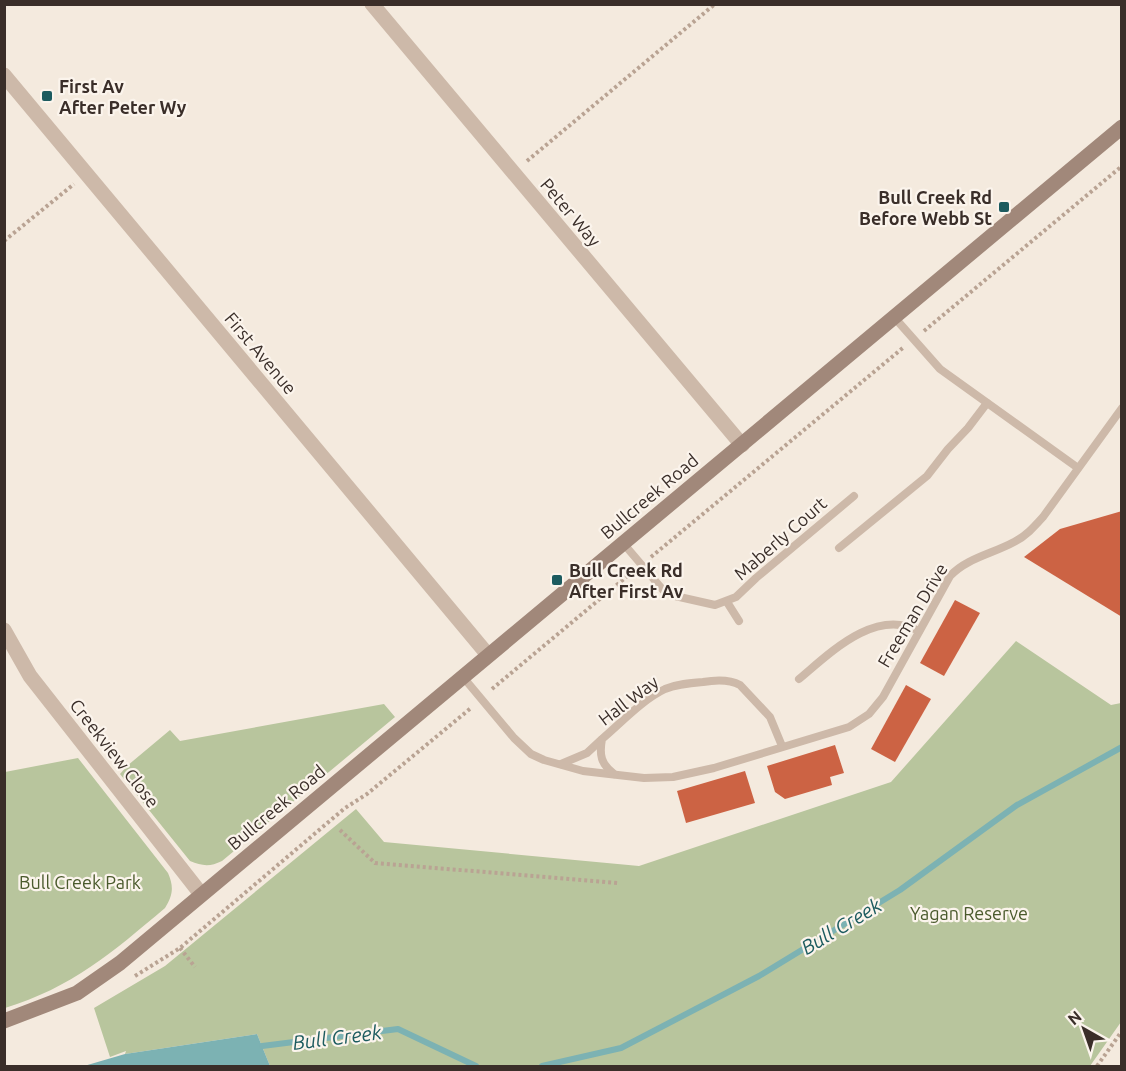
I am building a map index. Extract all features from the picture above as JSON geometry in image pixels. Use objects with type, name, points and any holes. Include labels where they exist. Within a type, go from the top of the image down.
[{"type":"street","name":"Peter Way","points":[[372,4],[742,445]]},
{"type":"street","name":"First Avenue","points":[[4,75],[488,656]]},
{"type":"street","name":"Bullcreek Road","points":[[4,1021],[77,993],[120,963],[1122,127]]},
{"type":"street","name":"Creekview Close","points":[[4,630],[30,676],[201,894]]},
{"type":"lane","points":[[894,317],[940,369],[1078,468]]},
{"type":"lane","points":[[839,548],[927,476],[987,403]]},
{"type":"lane","name":"Freeman Drive","points":[[463,677],[521,747],[544,760],[583,771],[644,778],[673,777],[714,768],[849,727],[869,714],[883,697],[950,576],[958,568],[1014,542],[1029,532],[1043,517],[1122,408]]},
{"type":"lane","name":"Maberly Court","points":[[623,543],[658,585],[675,596],[715,605],[727,602],[747,589],[756,578],[854,496]]},
{"type":"lane","name":"Maberly Court","points":[[727,602],[739,621]]},
{"type":"lane","points":[[799,679],[845,640],[862,632],[883,626],[913,627],[919,631]]},
{"type":"lane","name":"Hall Way","points":[[561,764],[587,753],[665,689],[713,680],[734,682],[744,688],[770,717],[782,746]]},
{"type":"lane","name":"Hall Way","points":[[602,739],[601,758],[606,767],[615,774]]},
{"type":"path","points":[[513,174],[716,4]]},
{"type":"path","points":[[332,820],[345,808],[368,794],[1122,166]]},
{"type":"path","points":[[4,241],[86,174]]},
{"type":"path","points":[[340,830],[375,863],[618,883]]},
{"type":"path","points":[[180,948],[195,967]]},
{"type":"path","points":[[1096,1066],[1122,1031]]},
{"type":"green space","name":"Yagan Reserve","points":[[1016,641],[1111,705],[1121,703],[1121,1022],[1090,1066],[270,1066],[257,1034],[125,1054],[126,1051],[110,1057],[94,1008],[165,966],[356,809],[384,842],[639,866],[891,782]]},
{"type":"green space","name":"Bull Creek Park","points":[[384,704],[395,717],[222,861],[214,864],[202,865],[190,861],[120,774],[170,730],[180,741]]},
{"type":"green space","name":"Bull Creek Park","points":[[78,758],[168,873],[172,887],[170,899],[165,908],[90,967],[51,990],[5,1008],[5,772]]},
{"type":"water","name":"Bull Creek","points":[[257,1034],[270,1066],[84,1066],[125,1054]]},
{"type":"building","points":[[1122,511],[1122,617],[1024,557],[1060,529]]},
{"type":"building","points":[[955,600],[980,613],[944,676],[920,663]]},
{"type":"building","points":[[906,685],[931,699],[895,762],[871,749]]},
{"type":"building","points":[[835,745],[844,773],[830,777],[832,785],[785,799],[775,792],[767,766]]},
{"type":"building","points":[[745,771],[755,803],[686,823],[677,791]]},
{"type":"waterway","name":"Bull Creek","points":[[542,1066],[621,1048],[759,976],[900,890],[1017,805],[1122,747]]},
{"type":"waterway","name":"Bull Creek","points":[[262,1046],[398,1029],[476,1066]]},
{"type":"place","name":"First Av After Peter Wy","points":[[47,96]]},
{"type":"place","name":"Bull Creek Rd Before Webb St","points":[[1004,207]]},
{"type":"place","name":"Bull Creek Rd After First Av","points":[[557,580]]}]
